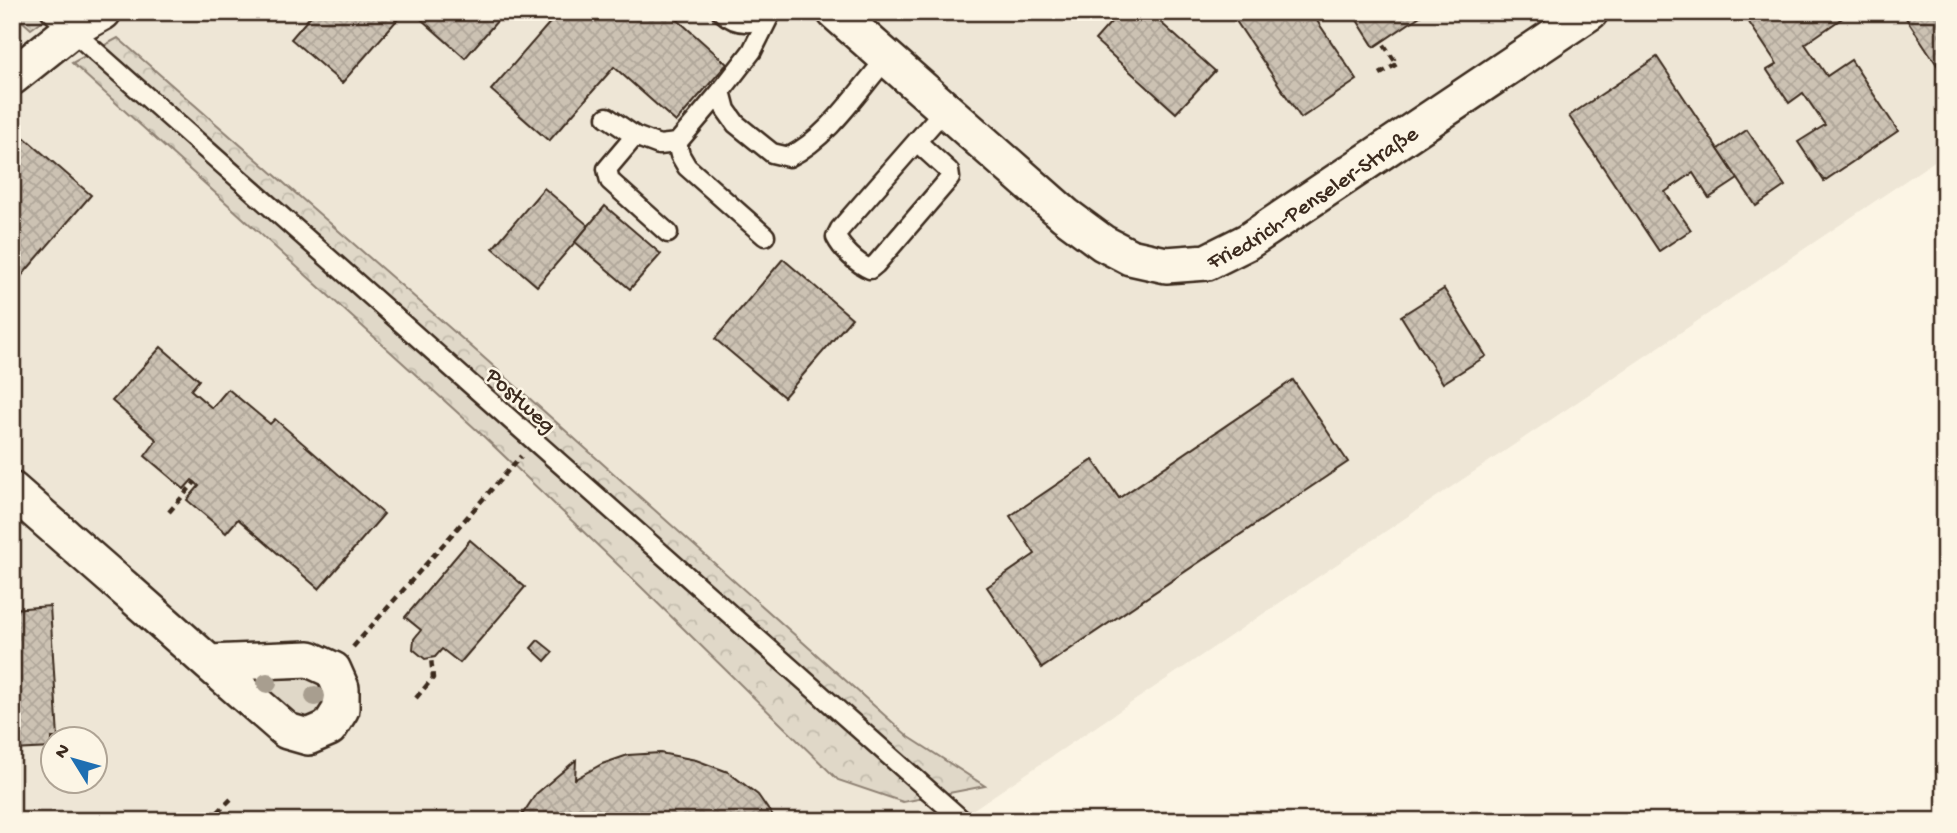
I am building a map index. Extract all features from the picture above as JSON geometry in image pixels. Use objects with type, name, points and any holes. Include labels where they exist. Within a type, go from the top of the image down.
[{"type":"street","points":[[12,77],[61,21],[103,12]]},
{"type":"street","name":"Friedrich-Penseler-Straße","points":[[835,12],[1065,215],[1103,243],[1130,257],[1166,265],[1207,262],[1247,242],[1590,12]]},
{"type":"street","points":[[12,490],[209,663],[287,731],[308,737],[330,728],[341,709],[341,688],[333,670],[309,659],[209,663]]},
{"type":"lane","points":[[722,12],[730,19],[753,23],[771,14]]},
{"type":"lane","points":[[607,117],[635,136],[659,145],[677,143],[752,51],[771,14]]},
{"type":"lane","name":"Postweg","points":[[61,21],[962,821]]},
{"type":"lane","points":[[721,91],[726,110],[736,124],[772,153],[789,157],[806,148],[822,134],[887,58]]},
{"type":"lane","points":[[917,142],[949,171],[950,178],[876,264],[870,268],[863,266],[839,244],[836,237],[840,229],[945,109]]},
{"type":"lane","points":[[635,136],[607,169],[610,181],[668,233]]},
{"type":"lane","points":[[677,143],[687,167],[765,236]]},
{"type":"path","points":[[1380,74],[1397,64],[1382,42]]},
{"type":"path","points":[[333,670],[533,442]]},
{"type":"path","points":[[169,512],[195,482]]},
{"type":"path","points":[[416,698],[433,678],[431,658]]},
{"type":"path","points":[[209,821],[231,799]]},
{"type":"shaded area","points":[[12,12],[1945,12],[1945,154],[956,821],[12,821]]},
{"type":"green space","points":[[12,12],[54,12],[31,29]]},
{"type":"green space","points":[[118,38],[482,356],[909,737],[985,786],[903,802],[838,780],[479,432],[72,63]]},
{"type":"green space","points":[[309,659],[341,688],[308,737],[210,663]]},
{"type":"building","points":[[314,12],[404,12],[342,83],[291,39]]},
{"type":"building","points":[[413,12],[505,12],[465,58]]},
{"type":"building","points":[[559,12],[669,12],[727,64],[676,122],[614,67],[549,141],[491,90]]},
{"type":"building","points":[[1120,12],[1149,12],[1215,71],[1176,113],[1095,40]]},
{"type":"building","points":[[1230,12],[1311,12],[1357,80],[1301,118]]},
{"type":"building","points":[[1352,12],[1426,12],[1374,47]]},
{"type":"building","points":[[1742,12],[1851,12],[1805,44],[1827,76],[1851,60],[1898,131],[1824,181],[1798,142],[1825,125],[1803,93],[1789,103],[1767,70],[1777,64]]},
{"type":"building","points":[[1902,12],[1945,12],[1945,77]]},
{"type":"building","points":[[1657,57],[1738,179],[1709,198],[1693,173],[1665,192],[1691,230],[1659,251],[1569,116]]},
{"type":"building","points":[[1747,130],[1785,186],[1756,206],[1718,149]]},
{"type":"building","points":[[25,138],[91,195],[12,287],[12,152]]},
{"type":"building","points":[[544,188],[589,226],[537,286],[493,248]]},
{"type":"building","points":[[605,206],[661,254],[630,289],[575,242]]},
{"type":"building","points":[[783,259],[852,318],[784,397],[715,339]]},
{"type":"building","points":[[1444,289],[1486,356],[1443,383],[1401,316]]},
{"type":"building","points":[[161,347],[199,380],[191,390],[212,408],[228,389],[270,424],[275,419],[384,514],[319,589],[238,519],[226,533],[187,500],[199,486],[195,482],[192,480],[184,489],[145,456],[157,440],[112,401]]},
{"type":"building","points":[[1293,380],[1348,462],[1042,668],[987,587],[1035,554],[1010,516],[1093,460],[1119,498]]},
{"type":"building","points":[[470,540],[525,587],[460,663],[442,649],[435,657],[425,659],[413,649],[414,639],[421,630],[405,617]]},
{"type":"building","points":[[50,606],[57,724],[38,724],[38,749],[12,750],[12,609]]},
{"type":"building","points":[[538,640],[553,652],[545,661],[531,648]]},
{"type":"building","points":[[660,753],[696,760],[728,772],[758,795],[776,821],[518,821],[536,794],[576,760],[575,779],[602,764],[628,755]]}]
